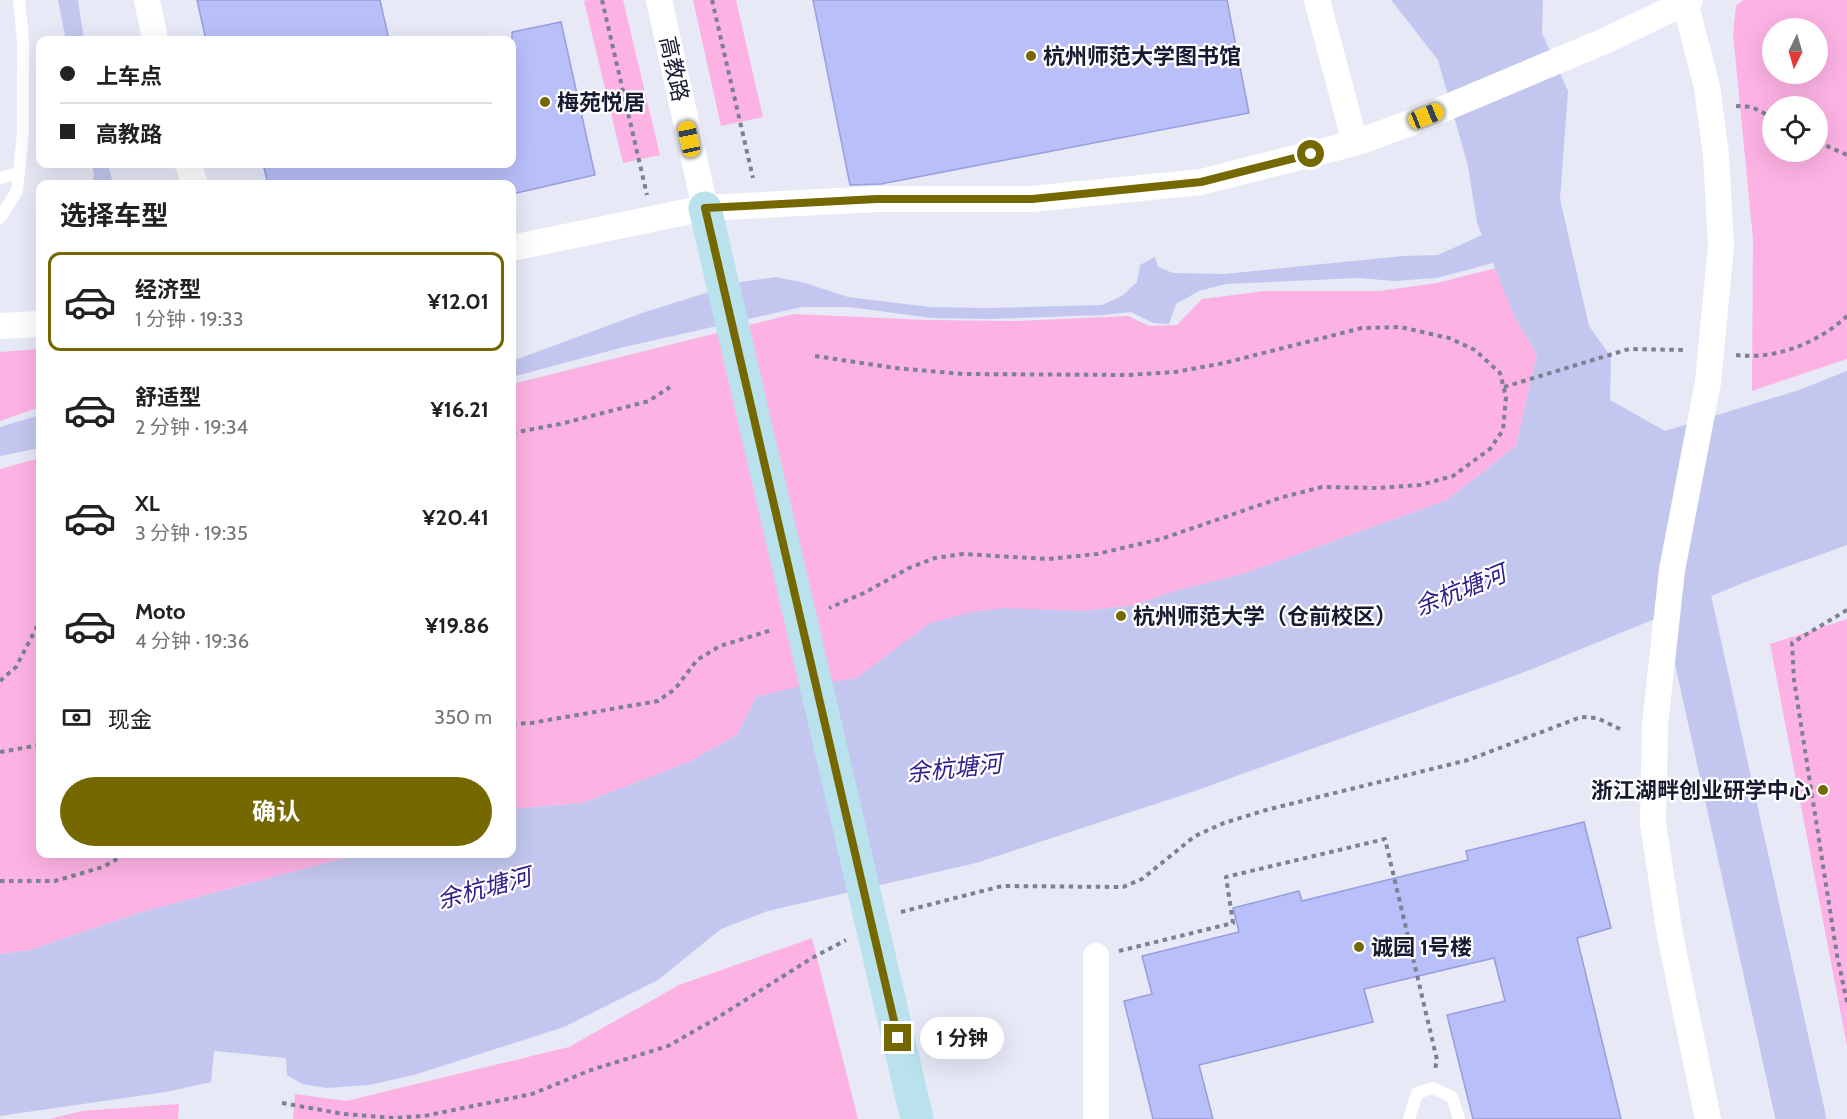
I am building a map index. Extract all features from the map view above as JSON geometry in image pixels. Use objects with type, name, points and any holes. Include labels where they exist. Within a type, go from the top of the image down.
[{"type":"street","points":[[147,0],[154,36]]},
{"type":"street","name":"高教路","points":[[659,0],[784,553],[917,1119]]},
{"type":"street","points":[[1317,0],[1355,143]]},
{"type":"street","points":[[516,247],[705,208],[877,199],[1032,199],[1201,182],[1355,143],[1405,125],[1607,40],[1687,1],[1707,87],[1716,155],[1721,246],[1708,382],[1672,570],[1655,725],[1653,823],[1670,935],[1708,1119]]},
{"type":"street","points":[[0,326],[36,324]]},
{"type":"street","points":[[1096,956],[1096,1119]]},
{"type":"lane","points":[[0,218],[17,191],[23,132],[22,39],[19,0]]},
{"type":"lane","points":[[0,177],[19,173]]},
{"type":"lane","points":[[1409,1119],[1417,1093],[1433,1088],[1452,1097],[1459,1119]]},
{"type":"path","points":[[602,0],[652,219]]},
{"type":"path","points":[[712,0],[760,205]]},
{"type":"path","points":[[1708,104],[1752,107],[1762,112]]},
{"type":"path","points":[[1828,146],[1847,155]]},
{"type":"path","points":[[1734,355],[1778,354],[1831,332],[1847,316]]},
{"type":"path","points":[[815,356],[895,368],[963,374],[1128,375],[1175,372],[1224,363],[1362,328],[1400,327],[1449,338],[1475,350],[1500,373],[1506,397],[1503,430],[1490,449],[1453,476],[1420,486],[1322,487],[1283,497],[1161,539],[1098,554],[1048,559],[993,554],[963,554],[935,558],[909,568],[864,593],[823,610]]},
{"type":"path","points":[[1504,387],[1629,349],[1672,348],[1693,351]]},
{"type":"path","points":[[516,432],[560,424],[649,401],[670,387]]},
{"type":"path","points":[[1847,610],[1792,643],[1794,680],[1847,1002]]},
{"type":"path","points":[[516,724],[658,701],[675,689],[697,660],[720,646],[782,628]]},
{"type":"path","points":[[0,681],[16,667],[36,629]]},
{"type":"path","points":[[897,913],[1002,886],[1123,887],[1142,879],[1195,836],[1255,813],[1468,760],[1581,717],[1597,718],[1620,729]]},
{"type":"path","points":[[0,752],[36,747]]},
{"type":"path","points":[[1096,956],[1233,923],[1226,877],[1384,839],[1437,1060],[1433,1088]]},
{"type":"path","points":[[0,881],[55,881],[103,867],[119,858]]},
{"type":"path","points":[[282,1102],[344,1114],[393,1118],[424,1116],[532,1094],[591,1070],[668,1046],[812,958],[850,938]]},
{"type":"shaded area","points":[[623,0],[660,155],[623,163],[584,1]]},
{"type":"shaded area","points":[[693,0],[736,0],[763,117],[721,126]]},
{"type":"shaded area","points":[[1743,0],[1847,0],[1847,359],[1752,391],[1753,239],[1733,34],[1736,6]]},
{"type":"shaded area","points":[[1496,268],[1515,318],[1537,354],[1516,446],[1447,500],[1243,574],[1182,589],[1130,606],[1081,611],[1044,610],[890,654],[857,678],[756,697],[737,735],[689,762],[583,803],[516,809],[516,383],[793,314],[1015,321],[1128,316],[1149,326],[1177,325],[1202,299],[1265,291],[1379,291],[1437,283]]},
{"type":"shaded area","points":[[36,349],[36,408],[0,421],[0,352]]},
{"type":"shaded area","points":[[36,459],[36,858],[345,858],[138,913],[30,950],[0,954],[0,469]]},
{"type":"shaded area","name":"浙江湖畔创业研学中心","points":[[1847,619],[1847,1046],[1770,644]]},
{"type":"shaded area","points":[[812,938],[858,1119],[293,1119],[295,1094],[346,1101],[569,1047],[679,985]]},
{"type":"shaded area","points":[[179,1104],[178,1119],[49,1119],[82,1111]]},
{"type":"water","points":[[58,0],[78,0],[83,36],[65,36]]},
{"type":"water","name":"余杭塘河","points":[[1391,0],[1543,0],[1542,33],[1568,91],[1560,199],[1589,326],[1611,357],[1610,400],[1665,431],[1799,390],[1847,371],[1847,545],[1753,579],[1522,673],[1195,791],[976,863],[768,911],[721,929],[658,980],[564,1027],[414,1075],[369,1085],[327,1088],[302,1084],[287,1075],[286,1058],[214,1051],[211,1082],[166,1092],[0,1116],[0,954],[30,950],[138,913],[345,858],[516,858],[516,809],[583,803],[689,762],[737,735],[756,697],[795,687],[857,678],[930,623],[972,612],[1004,608],[1081,611],[1130,606],[1182,589],[1243,574],[1447,500],[1516,446],[1537,354],[1515,318],[1493,263],[1437,278],[1394,281],[1358,278],[1226,284],[1199,291],[1176,304],[1169,324],[1153,323],[1131,312],[990,319],[932,318],[849,307],[802,307],[624,347],[516,376],[516,360],[645,312],[741,282],[776,277],[805,283],[848,297],[930,307],[1102,305],[1122,296],[1137,282],[1140,265],[1155,257],[1158,267],[1173,273],[1224,274],[1403,256],[1438,255],[1482,235],[1477,223],[1468,166],[1438,60]]},
{"type":"water","points":[[93,168],[109,168],[112,180],[93,180]]},
{"type":"water","points":[[36,416],[36,449],[0,456],[0,427]]},
{"type":"building","points":[[197,0],[380,0],[388,36],[205,36]]},
{"type":"building","name":"杭州师范大学图书馆","points":[[813,0],[1227,0],[1249,113],[881,184],[850,185]]},
{"type":"building","name":"梅苑悦居","points":[[561,22],[595,175],[516,193],[516,180],[267,180],[264,168],[516,168],[516,36],[512,36],[512,32]]},
{"type":"building","name":"诚园 1号楼","points":[[1584,822],[1611,928],[1577,938],[1621,1119],[1473,1119],[1447,1015],[1505,1001],[1494,958],[1364,989],[1373,1022],[1199,1065],[1213,1119],[1153,1119],[1124,1001],[1152,994],[1142,956],[1239,932],[1233,908],[1299,891],[1302,901],[1468,860],[1466,851]]},
{"type":"waterway","points":[[1673,539],[1801,1119]]},
{"type":"place","name":"杭州师范大学图书馆","points":[[1031,56]]},
{"type":"place","name":"梅苑悦居","points":[[545,102]]},
{"type":"place","name":"杭州师范大学（仓前校区）","points":[[1121,616]]},
{"type":"place","name":"浙江湖畔创业研学中心","points":[[1823,790]]},
{"type":"place","name":"诚园 1号楼","points":[[1359,947]]},
{"type":"route","points":[[898,1038],[705,208],[877,199],[1032,199],[1201,182],[1311,154]]}]
